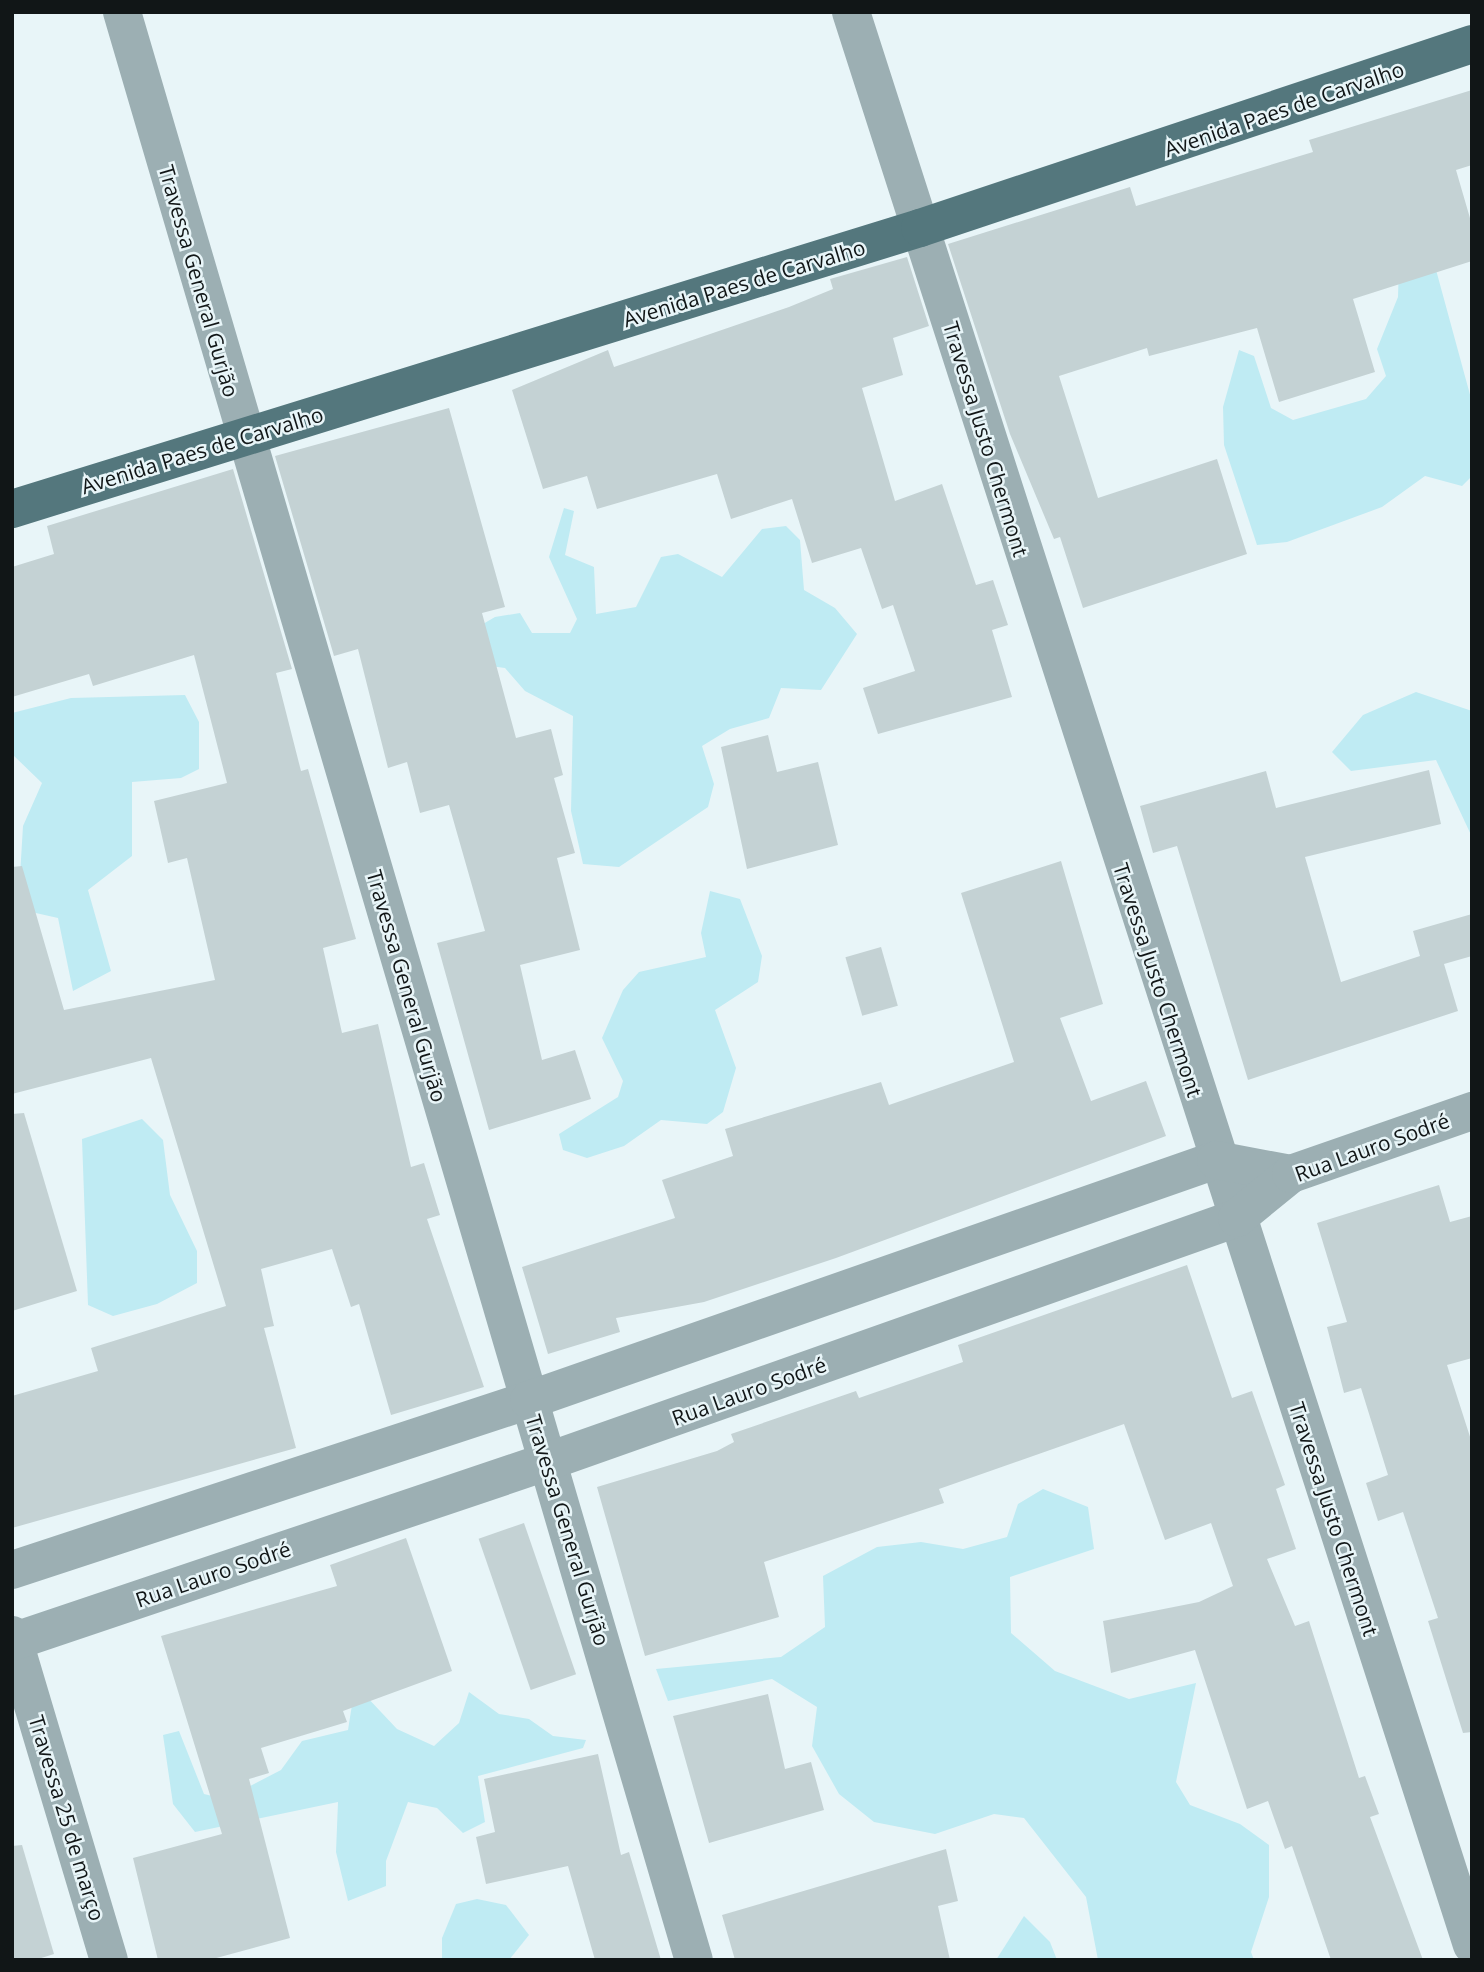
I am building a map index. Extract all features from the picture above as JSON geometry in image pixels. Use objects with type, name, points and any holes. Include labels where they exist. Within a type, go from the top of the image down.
[{"type":"main road","name":"Avenida Paes de Carvalho","points":[[12,509],[920,228],[1472,44]]},
{"type":"street","name":"Travessa General Gurjão","points":[[122,12],[244,437],[549,1461],[694,1960]]},
{"type":"street","name":"Travessa Justo Chermont","points":[[851,12],[1216,1160],[1472,1945]]},
{"type":"street","name":"Rua Lauro Sodré","points":[[13,1639],[549,1461],[1237,1218],[1291,1174],[1472,1111]]},
{"type":"street","points":[[12,1570],[529,1400],[1216,1160],[1291,1174]]},
{"type":"street","name":"Travessa 25 de março","points":[[13,1639],[109,1960]]},
{"type":"shaded area","points":[[1423,222],[1472,402],[1472,476],[1462,486],[1425,476],[1382,507],[1287,542],[1257,545],[1224,445],[1223,407],[1239,350],[1254,356],[1271,408],[1293,420],[1366,399],[1386,376],[1377,349],[1398,297],[1399,263]]},
{"type":"shaded area","points":[[564,508],[574,511],[565,555],[594,567],[596,614],[636,607],[661,557],[678,554],[722,577],[762,529],[786,526],[800,540],[804,590],[835,608],[857,634],[821,690],[781,688],[769,718],[730,729],[702,746],[714,784],[708,807],[619,867],[583,864],[571,811],[573,716],[525,691],[505,668],[475,664],[459,638],[495,617],[520,613],[532,633],[570,633],[577,619],[549,557]]},
{"type":"shaded area","points":[[1416,692],[1472,711],[1472,837],[1436,760],[1351,771],[1332,752],[1363,715]]},
{"type":"shaded area","points":[[185,695],[199,722],[199,769],[181,778],[132,782],[132,856],[88,890],[111,971],[73,991],[58,918],[18,909],[23,826],[42,783],[12,754],[12,713],[71,698]]},
{"type":"shaded area","points":[[710,891],[740,899],[762,956],[758,982],[715,1010],[736,1068],[723,1112],[707,1124],[661,1120],[624,1146],[587,1158],[563,1150],[559,1134],[618,1097],[623,1081],[602,1038],[623,990],[639,972],[706,957],[701,933]]},
{"type":"shaded area","points":[[142,1119],[163,1140],[170,1195],[197,1251],[197,1283],[157,1304],[113,1316],[88,1305],[82,1139]]},
{"type":"shaded area","points":[[1043,1489],[1088,1507],[1094,1549],[1010,1577],[1011,1633],[1055,1671],[1129,1699],[1196,1683],[1176,1782],[1190,1805],[1240,1824],[1269,1845],[1269,1897],[1251,1952],[1254,1960],[1098,1960],[1086,1897],[1024,1818],[994,1814],[935,1834],[874,1822],[839,1794],[812,1746],[817,1707],[772,1679],[668,1701],[656,1669],[781,1657],[825,1627],[823,1576],[877,1547],[921,1542],[963,1549],[1007,1537],[1018,1504]]},
{"type":"shaded area","points":[[354,1692],[365,1695],[397,1729],[434,1746],[459,1723],[469,1692],[499,1714],[529,1719],[553,1736],[586,1740],[583,1748],[478,1776],[485,1822],[463,1833],[437,1808],[408,1802],[386,1861],[386,1886],[348,1901],[336,1852],[338,1802],[195,1832],[173,1804],[163,1735],[179,1731],[204,1794],[225,1799],[281,1770],[302,1741],[348,1730]]},
{"type":"shaded area","points":[[477,1899],[506,1905],[529,1935],[509,1960],[442,1960],[442,1938],[456,1904]]},
{"type":"shaded area","points":[[1024,1916],[1050,1942],[1057,1960],[996,1960]]},
{"type":"building","points":[[1472,90],[1472,165],[1456,170],[1472,225],[1472,261],[1353,299],[1375,372],[1279,402],[1257,328],[1149,356],[1147,348],[1059,376],[1098,498],[1217,459],[1247,554],[1083,608],[1060,537],[1054,539],[1010,434],[948,244],[1130,187],[1136,206],[1313,152],[1309,140]]},
{"type":"building","points":[[907,257],[929,326],[893,338],[903,375],[862,388],[895,501],[942,484],[976,585],[993,580],[1008,625],[992,630],[1012,697],[878,734],[863,688],[915,671],[893,605],[882,609],[861,548],[812,563],[792,499],[731,519],[717,474],[597,509],[587,476],[543,489],[512,390],[608,350],[614,367],[789,307],[833,289],[830,279]]},
{"type":"building","points":[[449,408],[505,607],[482,613],[516,738],[551,729],[563,775],[554,778],[575,853],[557,858],[580,950],[520,965],[542,1060],[575,1050],[591,1099],[489,1130],[437,943],[485,931],[449,805],[420,813],[407,762],[388,768],[358,649],[334,656],[275,456]]},
{"type":"building","points":[[233,469],[292,669],[276,673],[301,771],[308,769],[356,939],[323,948],[342,1033],[378,1024],[411,1167],[424,1163],[440,1215],[427,1219],[484,1387],[391,1415],[359,1304],[351,1307],[332,1249],[261,1269],[274,1326],[264,1328],[296,1448],[12,1528],[12,1396],[98,1371],[91,1348],[226,1306],[151,1058],[12,1094],[12,867],[22,866],[64,1010],[215,980],[187,858],[168,863],[154,801],[227,783],[194,655],[93,686],[89,674],[12,697],[12,567],[54,554],[47,526]]},
{"type":"building","points":[[768,735],[777,772],[818,762],[838,845],[747,869],[721,747]]},
{"type":"building","points":[[1429,770],[1441,824],[1305,857],[1341,982],[1420,956],[1413,931],[1472,914],[1472,956],[1444,964],[1458,1011],[1248,1080],[1177,846],[1153,853],[1140,806],[1266,771],[1276,808]]},
{"type":"building","points":[[1061,861],[1103,1004],[1060,1018],[1091,1101],[1146,1081],[1166,1136],[836,1258],[704,1302],[616,1318],[620,1332],[548,1354],[522,1267],[675,1218],[662,1180],[733,1156],[725,1129],[881,1082],[889,1105],[1014,1062],[961,893]]},
{"type":"building","points":[[881,947],[898,1006],[862,1016],[845,957]]},
{"type":"building","points":[[24,1113],[77,1291],[12,1311],[12,1114]]},
{"type":"building","points":[[1439,1185],[1450,1222],[1472,1216],[1472,1358],[1447,1365],[1472,1443],[1472,1732],[1463,1733],[1428,1621],[1438,1618],[1403,1512],[1378,1521],[1366,1483],[1388,1475],[1361,1388],[1344,1393],[1327,1327],[1347,1322],[1317,1223]]},
{"type":"building","points":[[1187,1265],[1232,1398],[1252,1391],[1285,1485],[1276,1489],[1296,1549],[1267,1559],[1295,1626],[1309,1621],[1359,1778],[1365,1776],[1379,1814],[1370,1817],[1423,1960],[1331,1960],[1292,1846],[1285,1849],[1268,1801],[1247,1809],[1195,1650],[1111,1673],[1103,1621],[1199,1602],[1233,1586],[1211,1523],[1165,1540],[1124,1424],[939,1489],[944,1503],[764,1562],[779,1617],[645,1656],[597,1487],[717,1451],[734,1442],[731,1434],[856,1391],[859,1398],[963,1362],[958,1345]]},
{"type":"building","points":[[524,1523],[576,1674],[531,1690],[479,1539]]},
{"type":"building","points":[[406,1538],[452,1671],[343,1711],[347,1722],[261,1748],[269,1773],[249,1779],[290,1938],[209,1960],[158,1960],[133,1858],[222,1834],[161,1636],[337,1586],[330,1565]]},
{"type":"building","points":[[768,1694],[785,1769],[811,1762],[824,1810],[709,1843],[673,1716]]},
{"type":"building","points":[[598,1754],[621,1855],[629,1852],[661,1960],[595,1960],[568,1866],[486,1884],[476,1837],[495,1832],[484,1779]]},
{"type":"building","points":[[22,1845],[54,1954],[35,1960],[12,1960],[12,1846]]},
{"type":"building","points":[[946,1849],[958,1901],[938,1906],[950,1960],[735,1960],[722,1915]]}]
